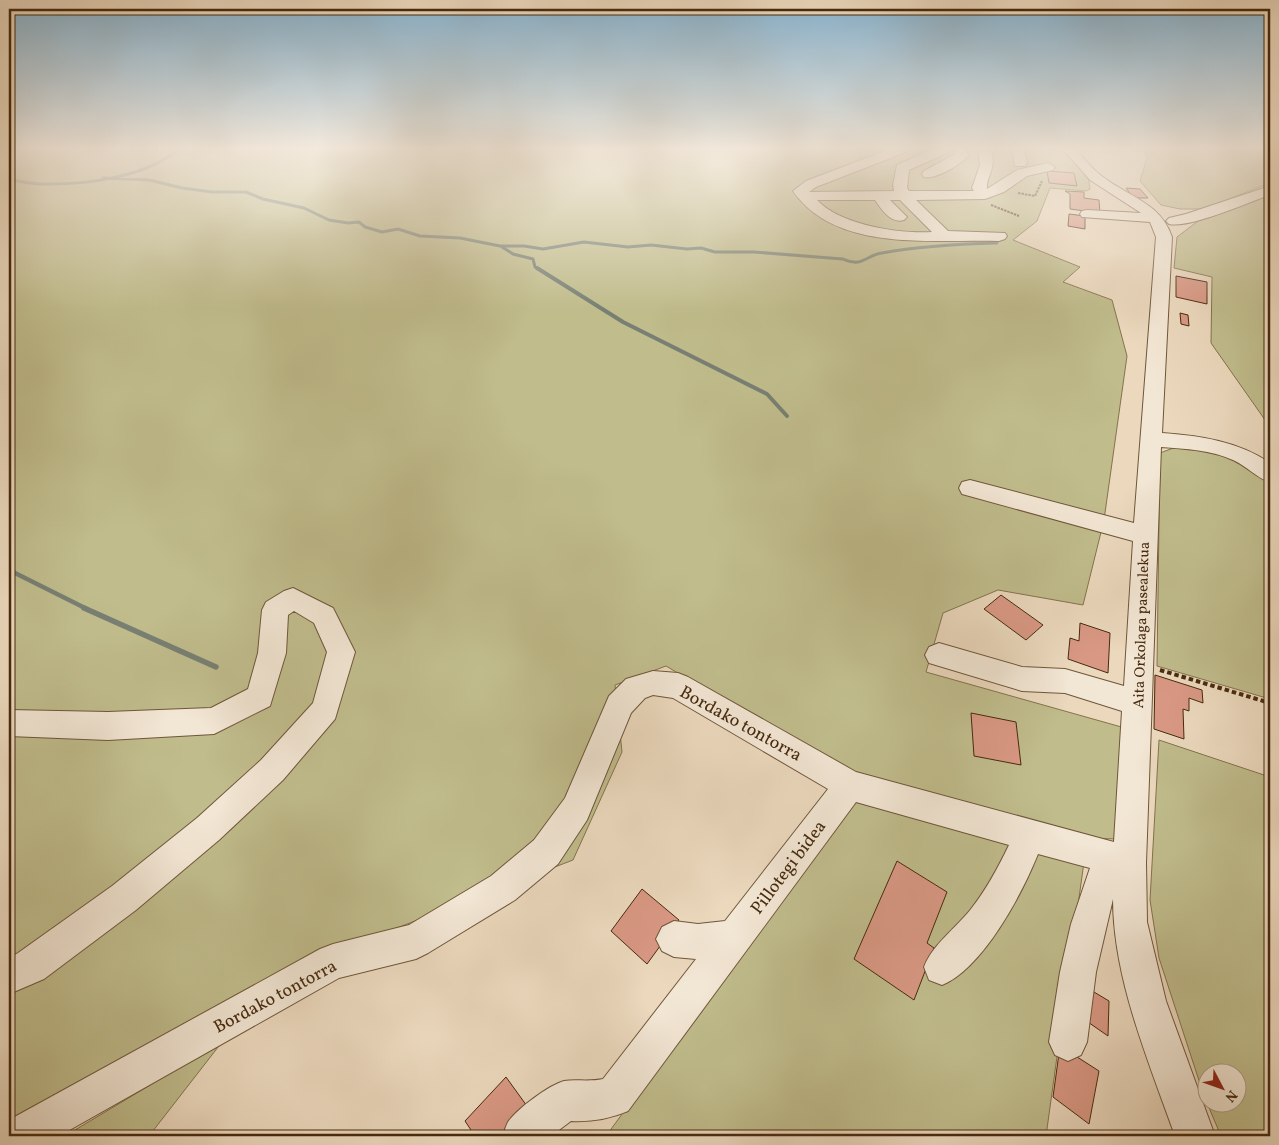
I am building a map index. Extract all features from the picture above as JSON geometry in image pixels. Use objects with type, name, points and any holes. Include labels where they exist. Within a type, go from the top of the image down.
[{"type":"street","points":[[810,202],[817,209],[860,230],[923,237],[951,235],[999,236]]},
{"type":"street","points":[[868,211],[869,202]]},
{"type":"street","points":[[880,202],[899,217]]},
{"type":"street","points":[[911,202],[930,220],[951,235]]},
{"type":"street","points":[[930,202],[949,223],[951,235]]},
{"type":"street","points":[[959,202],[965,210]]},
{"type":"street","points":[[1135,202],[1163,218]]},
{"type":"street","points":[[1087,214],[1163,218],[1202,212],[1232,202]]},
{"type":"street","name":"Aita Orkolaga pasealekua","points":[[1163,218],[1164,238],[1145,535],[1138,703],[1120,860],[1130,922],[1147,1001],[1195,1136]]},
{"type":"street","points":[[1151,439],[1188,442],[1228,450],[1255,462],[1270,474]]},
{"type":"street","points":[[970,488],[1085,521],[1145,535]]},
{"type":"street","points":[[9,722],[108,726],[214,721],[260,697],[272,653],[275,610],[292,598],[324,616],[341,652],[325,710],[272,770],[208,829],[124,898],[31,966],[9,976]]},
{"type":"street","points":[[939,655],[1022,679],[1065,681],[1138,703]]},
{"type":"street","name":"Bordako tontorra","points":[[20,1136],[333,962],[416,941],[503,888],[546,852],[576,809],[619,705],[636,688],[653,683],[678,686],[850,785]]},
{"type":"street","points":[[850,785],[1120,860],[1098,885],[1074,991],[1068,1042]]},
{"type":"street","name":"Pillotegi bidea","points":[[523,1136],[539,1120],[565,1101],[589,1102],[614,1097],[850,785]]},
{"type":"street","points":[[942,967],[971,938],[990,915],[1016,870],[1029,835]]},
{"type":"street","points":[[674,939],[698,942],[734,938]]},
{"type":"path","points":[[990,202],[998,209],[1020,216]]},
{"type":"path","points":[[1140,664],[1270,703]]},
{"type":"shaded area","points":[[9,202],[1044,202],[1037,221],[1013,240],[1080,267],[1063,282],[1112,300],[1127,356],[1104,520],[1083,605],[998,590],[943,613],[926,672],[1125,728],[1116,839],[1060,837],[857,777],[802,747],[666,666],[615,685],[622,752],[573,860],[332,953],[9,1135]]},
{"type":"shaded area","points":[[1159,202],[1220,202],[1203,209],[1180,209],[1161,205]]},
{"type":"shaded area","points":[[1246,202],[1270,202],[1270,427],[1211,343],[1212,277],[1174,268],[1177,237],[1198,221]]},
{"type":"shaded area","points":[[1176,447],[1221,453],[1263,475],[1270,483],[1270,699],[1157,666],[1160,453]]},
{"type":"shaded area","points":[[1159,740],[1270,777],[1270,1136],[1221,1136],[1211,1112],[1246,1112],[1246,1062],[1196,1062],[1196,1071],[1159,958],[1150,900]]},
{"type":"shaded area","points":[[851,801],[1084,862],[1046,1136],[606,1136]]},
{"type":"shaded area","points":[[222,1042],[149,1136],[65,1136]]},
{"type":"building","points":[[1070,202],[1099,202],[1100,213],[1070,209]]},
{"type":"building","points":[[1069,214],[1085,216],[1085,229],[1068,226]]},
{"type":"building","points":[[1176,276],[1207,282],[1207,304],[1176,297]]},
{"type":"building","points":[[1180,313],[1188,315],[1189,326],[1181,324]]},
{"type":"building","points":[[1001,595],[1043,625],[1026,640],[984,609]]},
{"type":"building","points":[[1080,623],[1110,633],[1108,673],[1068,659],[1070,638],[1079,641]]},
{"type":"building","points":[[1155,675],[1202,690],[1203,703],[1189,698],[1189,711],[1183,709],[1184,739],[1154,729]]},
{"type":"building","points":[[971,713],[1016,722],[1021,765],[974,756]]},
{"type":"building","points":[[897,861],[947,892],[927,943],[934,948],[914,1000],[854,959]]},
{"type":"building","points":[[642,889],[679,920],[647,964],[611,931]]},
{"type":"building","points":[[1084,986],[1109,1001],[1108,1036],[1075,1013]]},
{"type":"building","points":[[1060,1046],[1099,1071],[1089,1124],[1053,1097]]},
{"type":"building","points":[[506,1077],[532,1113],[512,1136],[475,1136],[465,1121]]},
{"type":"waterway","points":[[279,202],[304,208],[329,220],[348,223],[359,222],[365,227],[382,232],[398,229],[420,236],[460,238],[500,246],[524,246],[543,249],[584,242],[628,247],[651,245],[687,249],[701,248],[715,252],[754,252],[860,262],[877,254],[911,249],[997,243]]},
{"type":"waterway","points":[[502,247],[513,254],[533,259],[537,268]]},
{"type":"waterway","points":[[537,268],[623,322],[767,394],[787,416]]},
{"type":"waterway","points":[[9,570],[87,609]]},
{"type":"waterway","points":[[84,608],[216,667]]}]
